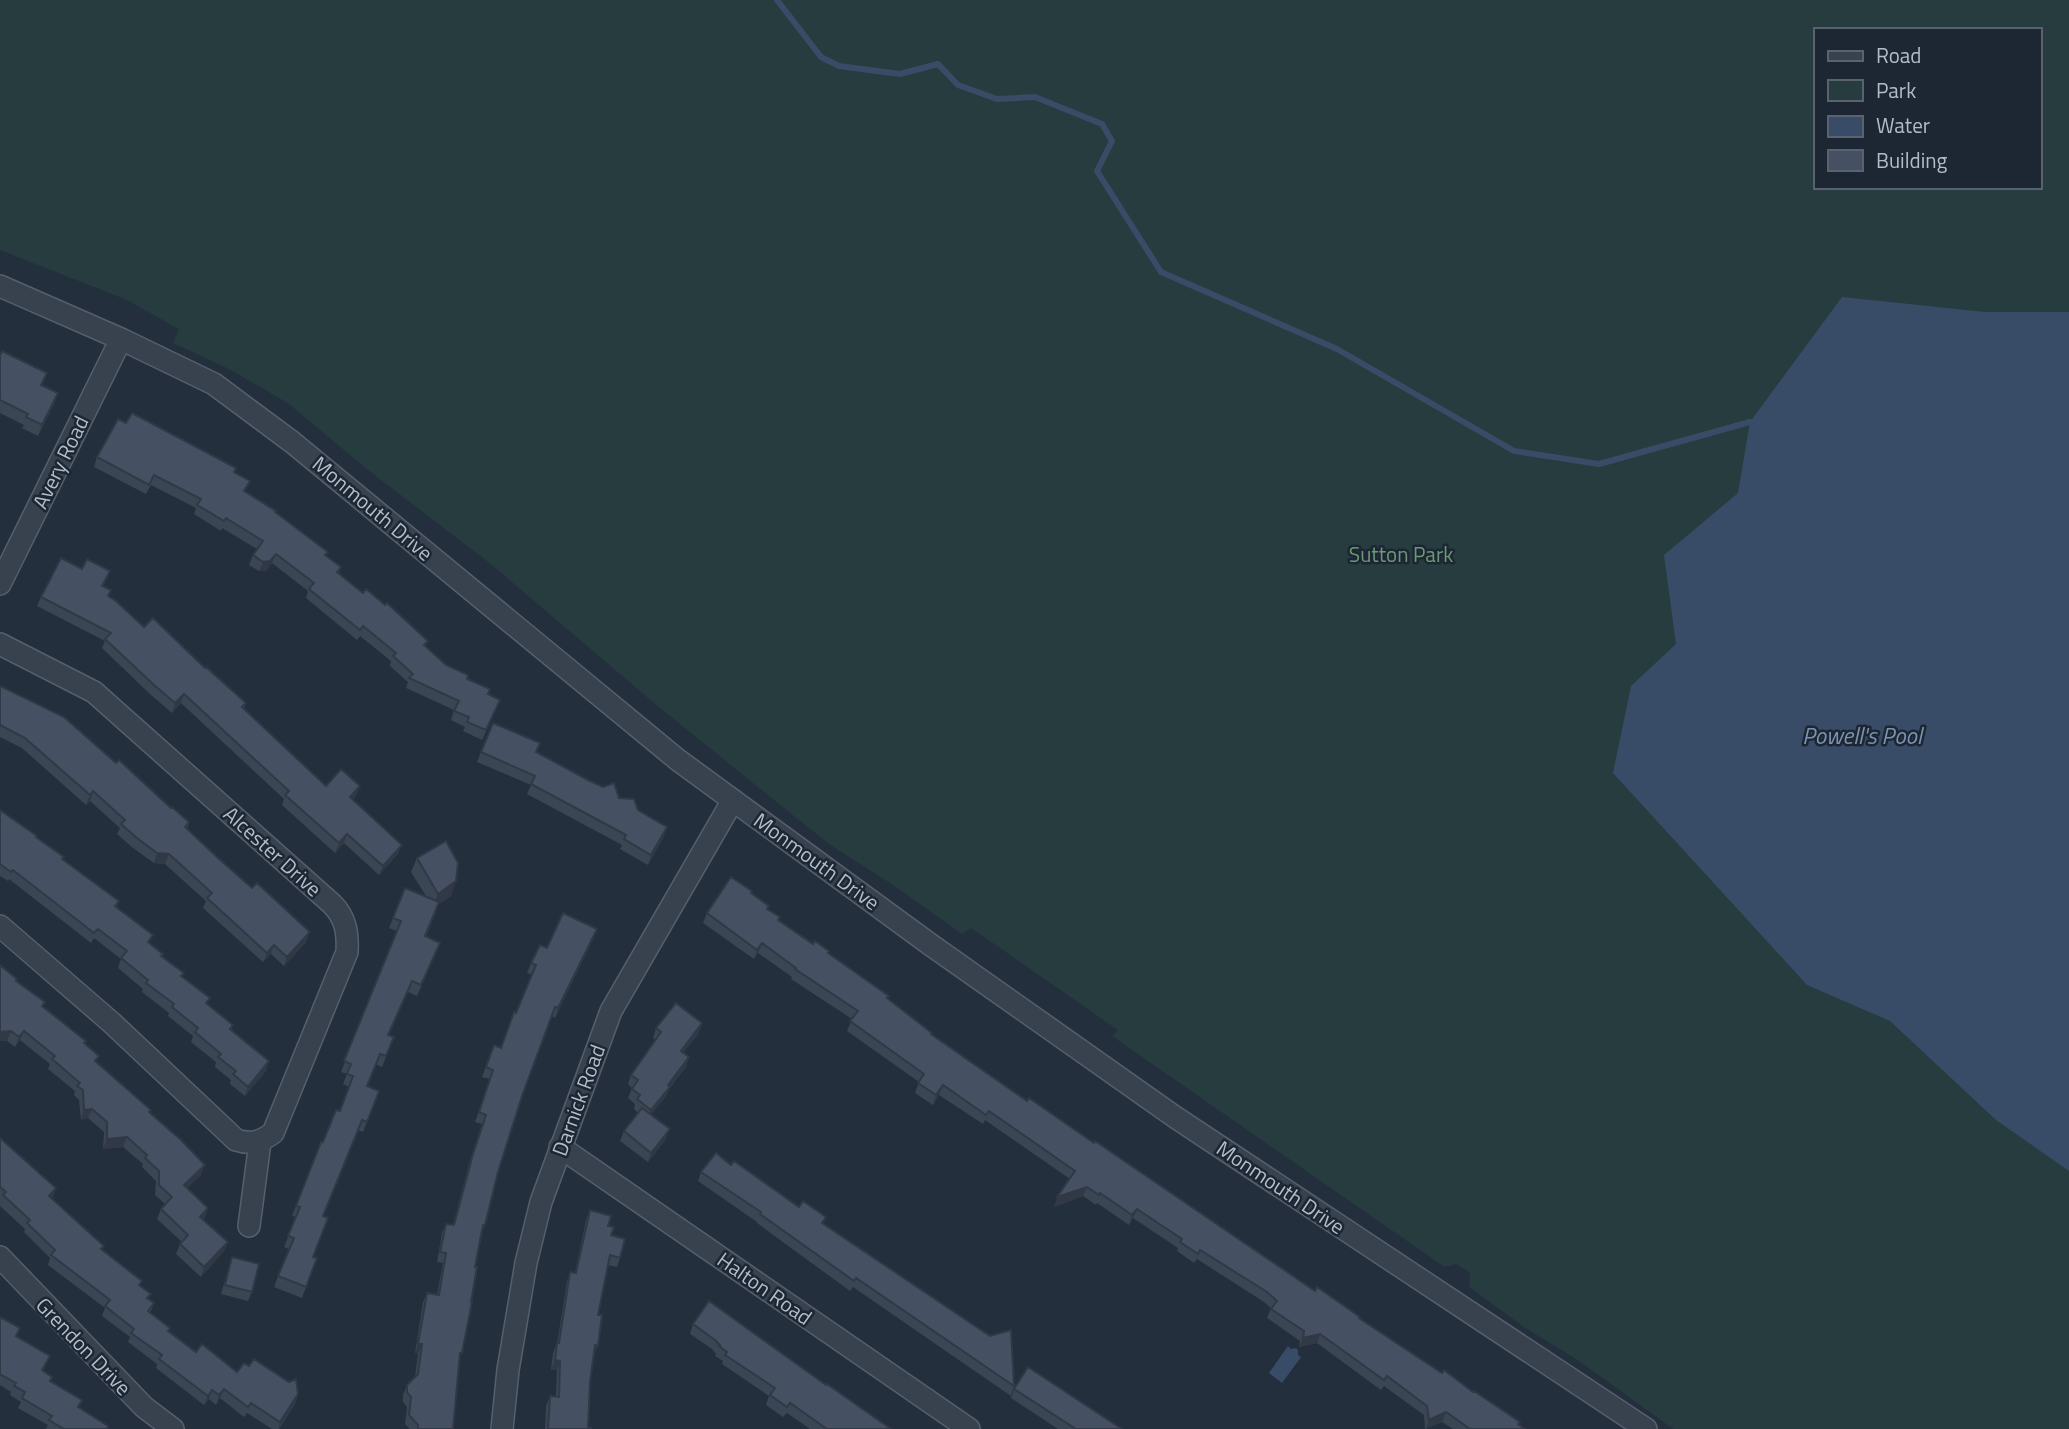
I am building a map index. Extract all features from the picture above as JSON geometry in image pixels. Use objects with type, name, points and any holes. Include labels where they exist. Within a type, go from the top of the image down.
[{"type":"street","name":"Monmouth Drive","points":[[0,286],[121,339],[214,384],[292,442],[678,760],[1175,1117],[1646,1429]]},
{"type":"street","name":"Avery Road","points":[[0,584],[121,339]]},
{"type":"street","name":"Alcester Drive","points":[[0,643],[94,692],[342,914],[348,935],[347,952],[280,1121],[274,1133],[260,1142]]},
{"type":"street","name":"Darnick Road","points":[[502,1429],[508,1370],[526,1263],[541,1202],[560,1147],[611,1011],[733,800]]},
{"type":"street","points":[[0,926],[113,1023],[236,1140],[247,1144],[260,1142],[249,1226]]},
{"type":"street","name":"Halton Road","points":[[560,1147],[969,1429]]},
{"type":"street","name":"Grendon Drive","points":[[0,1257],[144,1407],[173,1429]]},
{"type":"green space","name":"Sutton Park","points":[[0,0],[2069,0],[2069,1429],[1673,1429],[1579,1361],[1524,1327],[1469,1287],[1470,1273],[1455,1263],[1452,1266],[1443,1266],[1112,1036],[1118,1030],[971,928],[962,934],[829,844],[654,703],[492,565],[368,470],[289,404],[231,370],[173,343],[179,329],[127,300],[0,250]]},
{"type":"water","name":"Powell's Pool","points":[[1842,297],[1985,312],[2069,312],[2069,1171],[1996,1120],[1890,1021],[1807,985],[1613,773],[1631,686],[1676,644],[1664,555],[1738,493],[1750,422]]},
{"type":"water","points":[[1288,1346],[1291,1349],[1296,1348],[1301,1357],[1282,1383],[1269,1373]]},
{"type":"building","points":[[2,351],[47,373],[41,385],[58,393],[42,425],[26,417],[28,414],[0,400]]},
{"type":"building","points":[[132,413],[236,468],[234,472],[250,481],[244,491],[276,511],[328,552],[325,555],[341,567],[337,572],[363,593],[366,589],[385,605],[387,603],[428,641],[424,645],[446,665],[468,675],[467,679],[490,689],[488,694],[500,700],[486,730],[467,722],[469,717],[454,711],[459,701],[409,678],[413,674],[393,656],[396,653],[363,626],[360,630],[309,589],[314,583],[276,554],[270,561],[263,562],[253,555],[263,541],[226,518],[224,521],[197,505],[201,499],[154,475],[149,485],[97,457],[118,419],[126,423]]},
{"type":"building","points":[[61,558],[82,569],[87,559],[110,571],[102,586],[111,590],[108,596],[144,627],[153,618],[246,703],[242,707],[326,786],[341,769],[360,786],[350,797],[402,845],[383,866],[347,834],[339,843],[285,795],[289,791],[184,694],[175,703],[154,685],[105,639],[111,633],[41,597]]},
{"type":"building","points":[[0,686],[64,717],[116,763],[119,760],[189,822],[185,827],[218,858],[252,888],[257,883],[310,932],[287,957],[274,945],[267,953],[207,898],[212,893],[169,854],[157,853],[137,838],[121,824],[125,820],[93,791],[90,795],[25,738],[0,725]]},
{"type":"building","points":[[493,723],[540,743],[536,752],[588,780],[603,787],[614,783],[619,798],[634,799],[638,810],[667,827],[651,855],[624,839],[626,835],[531,784],[535,776],[481,752]]},
{"type":"building","points":[[0,810],[119,901],[115,906],[153,935],[148,942],[163,954],[161,956],[184,973],[181,976],[210,998],[206,1003],[233,1025],[230,1029],[269,1061],[248,1087],[233,1074],[236,1071],[218,1057],[221,1054],[195,1032],[198,1028],[121,958],[127,951],[98,929],[94,933],[13,870],[11,872],[0,864]]},
{"type":"building","points":[[446,841],[458,863],[456,881],[438,894],[417,858]]},
{"type":"building","points":[[731,877],[769,906],[767,909],[780,917],[778,920],[813,944],[815,941],[829,951],[828,953],[889,996],[887,998],[931,1034],[1027,1101],[1029,1098],[1094,1143],[1095,1141],[1315,1291],[1317,1287],[1442,1373],[1444,1370],[1520,1422],[1518,1424],[1525,1429],[1470,1429],[1446,1412],[1429,1420],[1427,1406],[1387,1376],[1384,1380],[1320,1334],[1303,1338],[1304,1331],[1271,1309],[1277,1301],[1267,1292],[1200,1250],[1198,1254],[1180,1242],[1182,1239],[1137,1209],[1132,1215],[1087,1187],[1057,1197],[1075,1171],[989,1111],[986,1115],[943,1085],[936,1095],[918,1083],[924,1074],[850,1021],[858,1011],[795,969],[762,943],[757,950],[707,913]]},
{"type":"building","points":[[405,888],[439,902],[425,936],[440,943],[421,985],[412,981],[388,1035],[394,1037],[386,1056],[380,1054],[367,1086],[379,1091],[367,1122],[362,1120],[323,1216],[328,1218],[313,1257],[317,1258],[306,1287],[278,1276],[294,1238],[288,1236],[300,1207],[296,1206],[321,1142],[336,1110],[340,1111],[353,1076],[347,1074],[351,1064],[344,1061],[401,921],[393,918]]},
{"type":"building","points":[[563,913],[597,929],[558,1008],[555,1007],[522,1096],[498,1172],[483,1225],[475,1267],[472,1302],[460,1353],[453,1429],[418,1429],[418,1425],[409,1415],[411,1397],[407,1392],[407,1385],[418,1374],[422,1344],[418,1344],[427,1293],[439,1295],[446,1253],[440,1252],[446,1224],[454,1225],[486,1115],[479,1112],[493,1070],[486,1067],[494,1045],[501,1048],[536,965],[531,963],[540,945],[547,948]]},
{"type":"building","points":[[0,965],[17,979],[16,981],[45,1002],[42,1006],[86,1041],[84,1043],[99,1056],[95,1061],[151,1110],[149,1112],[205,1165],[184,1185],[208,1208],[200,1217],[228,1242],[204,1267],[180,1244],[188,1235],[161,1209],[172,1197],[159,1185],[159,1171],[145,1158],[147,1155],[127,1137],[107,1139],[107,1122],[92,1109],[84,1110],[83,1090],[77,1086],[80,1083],[52,1059],[55,1056],[24,1031],[19,1037],[11,1031],[0,1032]]},
{"type":"building","points":[[676,1003],[702,1023],[681,1051],[689,1057],[651,1110],[637,1099],[640,1095],[632,1089],[638,1080],[631,1075],[661,1032],[656,1028]]},
{"type":"building","points":[[642,1108],[670,1129],[651,1153],[624,1131]]},
{"type":"building","points":[[0,1138],[56,1188],[49,1196],[104,1246],[101,1249],[142,1281],[139,1285],[151,1294],[147,1298],[154,1303],[148,1311],[170,1328],[168,1331],[196,1352],[202,1344],[237,1372],[244,1363],[249,1366],[254,1359],[289,1382],[296,1379],[298,1394],[280,1422],[251,1403],[248,1407],[224,1389],[219,1395],[212,1390],[208,1396],[159,1359],[162,1355],[131,1333],[134,1329],[105,1306],[110,1300],[51,1255],[55,1250],[27,1223],[30,1220],[3,1195],[6,1192],[0,1187]]},
{"type":"building","points":[[716,1153],[731,1165],[734,1161],[799,1207],[803,1201],[826,1217],[822,1223],[990,1336],[1011,1330],[1014,1386],[856,1278],[854,1281],[760,1214],[761,1212],[701,1172]]},
{"type":"building","points":[[590,1210],[611,1216],[608,1226],[614,1227],[611,1235],[625,1239],[620,1258],[610,1255],[598,1315],[602,1315],[590,1382],[588,1428],[591,1429],[548,1429],[550,1396],[559,1397],[560,1361],[555,1360],[570,1272],[576,1273]]},
{"type":"building","points":[[232,1257],[259,1264],[252,1292],[225,1285]]},
{"type":"building","points":[[709,1301],[891,1429],[827,1429],[790,1403],[787,1407],[770,1395],[775,1388],[725,1355],[727,1352],[715,1340],[693,1324]]},
{"type":"building","points":[[0,1317],[20,1328],[16,1336],[50,1356],[42,1370],[52,1377],[50,1381],[82,1400],[78,1407],[108,1426],[107,1429],[64,1429],[49,1420],[52,1416],[22,1398],[25,1392],[0,1374]]},
{"type":"building","points":[[1028,1367],[1122,1429],[1076,1429],[1014,1389]]},
{"type":"waterway","points":[[777,0],[821,57],[839,66],[900,74],[938,64],[958,85],[997,99],[1035,97],[1102,124],[1112,141],[1097,171],[1161,272],[1337,349],[1514,451],[1599,464],[1750,422]]}]
